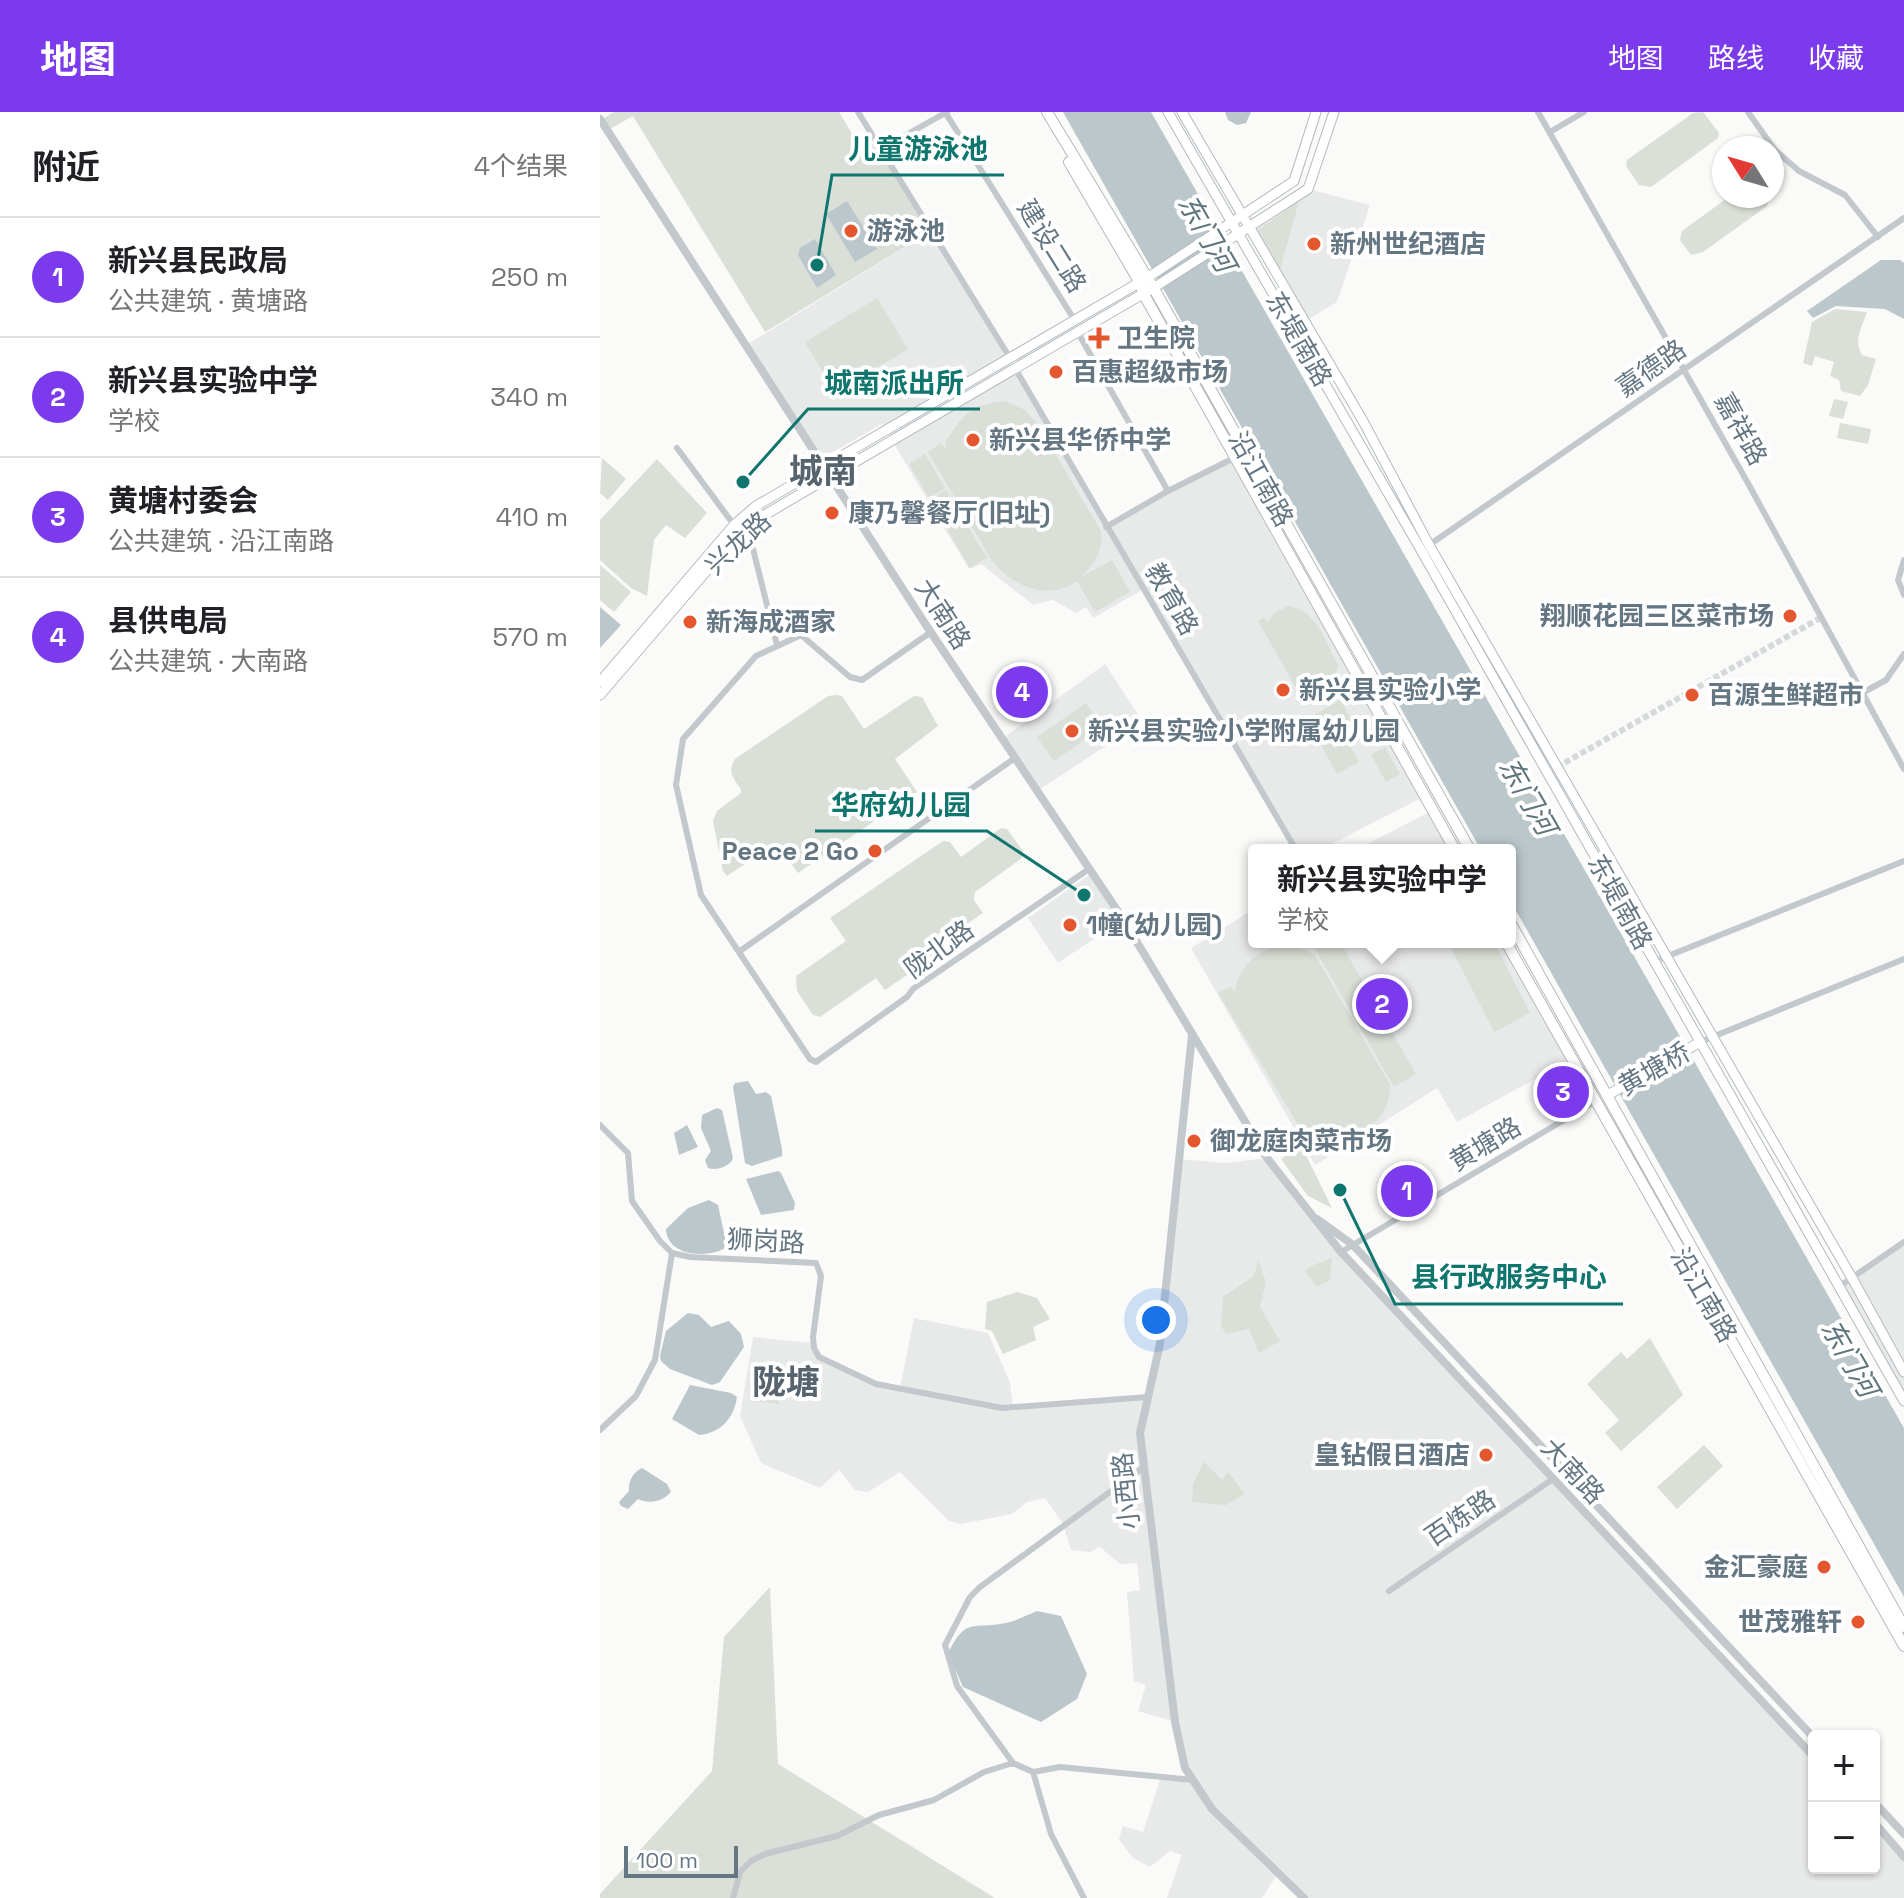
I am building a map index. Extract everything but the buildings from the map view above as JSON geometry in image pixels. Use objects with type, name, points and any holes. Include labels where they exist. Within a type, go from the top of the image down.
[{"type":"main road","name":"沿江南路","points":[[1040,112],[1149,284],[1234,458],[1452,844]]},
{"type":"main road","name":"沿江南路","points":[[1047,112],[1149,284],[1467,844]]},
{"type":"main road","name":"东堤南路","points":[[1168,112],[1666,956],[1904,1372]]},
{"type":"main road","name":"东堤南路","points":[[1182,112],[1363,421],[1425,548],[1653,962],[1904,1401]]},
{"type":"main road","points":[[1149,284],[1294,181],[1316,112]]},
{"type":"main road","points":[[1149,284],[1238,235],[1308,189],[1334,112]]},
{"type":"main road","name":"兴龙路","points":[[600,682],[734,525],[756,506],[1010,358],[1076,326],[1149,284]]},
{"type":"main road","name":"兴龙路","points":[[600,695],[709,568],[761,517],[1015,368],[1076,326]]},
{"type":"main road","name":"沿江南路","points":[[1516,933],[1904,1627]]},
{"type":"main road","name":"沿江南路","points":[[1509,948],[1904,1646]]},
{"type":"main road","name":"黄塘桥","points":[[1608,1095],[1700,1042]]},
{"type":"street","points":[[858,112],[1010,358]]},
{"type":"street","points":[[881,149],[946,112]]},
{"type":"street","name":"建设二路","points":[[946,112],[1076,326],[1168,491]]},
{"type":"street","name":"嘉祥路","points":[[1538,112],[1685,369],[1904,769]]},
{"type":"street","points":[[1550,132],[1584,112]]},
{"type":"street","points":[[1748,112],[1775,150],[1799,171],[1845,195],[1878,237]]},
{"type":"street","name":"大南路","points":[[600,119],[760,371],[1152,964],[1267,1158],[1341,1252],[1808,1751]]},
{"type":"street","name":"嘉德路","points":[[1425,548],[1904,218]]},
{"type":"street","name":"教育路","points":[[1015,368],[1292,844]]},
{"type":"street","points":[[677,448],[752,545],[777,645]]},
{"type":"street","points":[[1106,527],[1234,458]]},
{"type":"street","points":[[1904,560],[1898,580],[1904,595]]},
{"type":"street","points":[[931,632],[862,680],[850,677],[801,635],[777,645],[756,656],[683,739],[676,785],[701,895],[740,951],[1015,758]]},
{"type":"street","points":[[1864,692],[1886,680],[1904,654]]},
{"type":"street","points":[[1653,962],[1904,861]]},
{"type":"street","name":"陇北路","points":[[740,951],[812,1061],[816,1062],[907,997],[913,989],[1089,869]]},
{"type":"street","points":[[1700,1042],[1904,959]]},
{"type":"street","name":"小西路","points":[[1192,1034],[1160,1344],[1140,1433],[1175,1722],[1185,1768],[1212,1809],[1304,1898]]},
{"type":"street","name":"黄塘路","points":[[1341,1252],[1608,1095]]},
{"type":"street","points":[[600,1125],[628,1153],[632,1201],[672,1253],[655,1360],[636,1396],[600,1430]]},
{"type":"street","name":"大南路","points":[[1306,1210],[1353,1245],[1808,1732]]},
{"type":"street","points":[[1840,1286],[1904,1242]]},
{"type":"street","name":"狮岗路","points":[[672,1253],[690,1257],[816,1263],[821,1276],[814,1348],[819,1357],[876,1384],[1002,1408],[1148,1397]]},
{"type":"street","points":[[1144,1467],[980,1587],[970,1597],[945,1645],[957,1686],[1013,1763],[1033,1772],[1060,1767],[1193,1780]]},
{"type":"street","name":"百炼路","points":[[1389,1591],[1553,1479]]},
{"type":"street","points":[[733,1898],[740,1872],[751,1861],[765,1854],[837,1836],[879,1815],[934,1800],[984,1772],[1013,1763]]},
{"type":"street","points":[[1033,1772],[1051,1834],[1084,1898]]},
{"type":"street","points":[[1880,1808],[1904,1834]]},
{"type":"street","points":[[1880,1829],[1904,1857]]},
{"type":"shaded area","points":[[614,112],[839,112],[862,150],[876,142],[931,231],[765,332],[633,116],[608,130],[601,120]]},
{"type":"shaded area","points":[[1703,112],[1718,136],[1712,136],[1712,142],[1651,187],[1639,185],[1626,166],[1627,160],[1693,113]]},
{"type":"shaded area","points":[[1308,189],[1370,205],[1337,302],[1304,322],[1249,228]]},
{"type":"shaded area","points":[[1299,201],[1280,270],[1258,230]]},
{"type":"shaded area","points":[[1714,208],[1764,208],[1703,252],[1691,255],[1680,240],[1682,231]]},
{"type":"shaded area","points":[[931,231],[1106,527],[1234,458],[1425,796],[1332,844],[1292,844],[1142,590],[1093,618],[1086,607],[1076,613],[1053,600],[1033,605],[981,564],[969,569],[882,424],[817,461],[745,346]]},
{"type":"shaded area","points":[[877,298],[908,349],[835,393],[805,342]]},
{"type":"shaded area","points":[[1835,309],[1867,312],[1858,344],[1862,355],[1876,359],[1868,385],[1860,396],[1841,391],[1839,380],[1830,376],[1834,362],[1815,356],[1812,366],[1803,363],[1812,322]]},
{"type":"shaded area","points":[[1834,399],[1848,402],[1843,419],[1829,416]]},
{"type":"shaded area","points":[[1005,401],[1025,410],[1037,423],[1101,531],[1097,556],[1081,577],[1112,560],[1130,592],[1095,612],[1077,581],[1066,587],[1043,590],[1020,584],[1000,570],[928,452],[941,443],[946,450],[946,441],[958,424],[976,408]]},
{"type":"shaded area","points":[[1840,423],[1871,429],[1868,444],[1837,438]]},
{"type":"shaded area","points":[[925,454],[945,488],[929,498],[909,464]]},
{"type":"shaded area","points":[[602,458],[626,479],[608,500],[600,493]]},
{"type":"shaded area","points":[[657,459],[707,513],[685,538],[666,525],[654,540],[647,596],[631,588],[600,560],[600,520]]},
{"type":"shaded area","points":[[946,490],[987,558],[970,568],[930,500]]},
{"type":"shaded area","points":[[600,565],[631,592],[614,612],[600,600]]},
{"type":"shaded area","points":[[1288,606],[1313,620],[1338,665],[1328,684],[1309,694],[1313,702],[1306,705],[1258,621],[1264,618],[1268,622],[1274,613]]},
{"type":"shaded area","name":"新兴县实验小学附属幼儿园","points":[[1105,664],[1143,722],[1037,791],[1002,739]]},
{"type":"shaded area","points":[[828,696],[842,696],[864,729],[914,696],[922,697],[938,726],[895,759],[917,792],[798,873],[781,849],[774,845],[727,876],[723,871],[713,821],[717,811],[741,793],[731,771],[735,759]]},
{"type":"shaded area","points":[[1340,700],[1354,724],[1342,731],[1359,762],[1337,774],[1307,719]]},
{"type":"shaded area","points":[[1086,703],[1103,727],[1054,761],[1037,737]]},
{"type":"shaded area","points":[[1385,747],[1400,774],[1386,782],[1371,755]]},
{"type":"shaded area","points":[[1433,810],[1452,844],[1368,844]]},
{"type":"shaded area","points":[[1001,828],[1007,829],[1023,851],[1022,858],[975,892],[974,900],[983,913],[938,944],[942,951],[885,990],[876,978],[820,1017],[813,1015],[797,991],[796,976],[846,941],[830,918],[943,841],[950,842],[961,857]]},
{"type":"shaded area","points":[[1092,873],[1123,919],[1058,963],[1028,918]]},
{"type":"shaded area","points":[[1248,913],[1248,948],[1509,948],[1571,1059],[1457,1122],[1437,1088],[1315,1165],[1191,948]]},
{"type":"shaded area","points":[[1300,948],[1315,955],[1390,1085],[1384,1111],[1367,1128],[1344,1135],[1318,1130],[1329,1151],[1317,1156],[1218,993],[1231,987],[1235,992],[1238,978],[1246,966],[1269,949]]},
{"type":"shaded area","points":[[1314,948],[1343,948],[1416,1074],[1394,1087]]},
{"type":"shaded area","points":[[1451,948],[1497,948],[1530,1013],[1494,1032]]},
{"type":"shaded area","points":[[1301,1145],[1332,1208],[1308,1196],[1281,1159]]},
{"type":"shaded area","points":[[1267,1158],[1306,1210],[1688,1623],[1786,1721],[1808,1748],[1808,1874],[1880,1874],[1880,1829],[1904,1857],[1904,1898],[1304,1898],[1278,1873],[1262,1898],[1167,1898],[1182,1855],[1170,1851],[1150,1867],[1133,1858],[1119,1839],[1123,1826],[1143,1832],[1160,1780],[1188,1781],[1175,1722],[1138,1711],[1146,1685],[1134,1681],[1127,1592],[1140,1590],[1137,1563],[1120,1564],[1100,1547],[1090,1552],[1071,1550],[1062,1522],[1045,1498],[1027,1502],[1012,1514],[960,1524],[949,1521],[900,1472],[868,1492],[855,1490],[839,1470],[820,1488],[761,1463],[740,1416],[753,1337],[813,1343],[819,1357],[876,1384],[900,1388],[914,1318],[988,1333],[1010,1382],[1013,1407],[1148,1397],[1160,1344],[1179,1159],[1226,1163]]},
{"type":"shaded area","points":[[1904,1242],[1904,1401],[1840,1286]]},
{"type":"shaded area","points":[[1332,1258],[1330,1280],[1317,1287],[1305,1271]]},
{"type":"shaded area","points":[[1258,1260],[1266,1282],[1260,1307],[1280,1341],[1259,1353],[1249,1329],[1226,1334],[1221,1326],[1223,1297],[1254,1276]]},
{"type":"shaded area","points":[[1017,1292],[1037,1298],[1050,1319],[1033,1327],[1036,1340],[1003,1354],[992,1331],[985,1329],[987,1302]]},
{"type":"shaded area","points":[[1650,1338],[1683,1395],[1621,1451],[1605,1433],[1619,1420],[1587,1384],[1621,1352],[1627,1359]]},
{"type":"shaded area","points":[[754,1388],[780,1391],[779,1404],[753,1401]]},
{"type":"shaded area","points":[[1704,1445],[1723,1466],[1677,1509],[1657,1487]]},
{"type":"shaded area","points":[[1204,1462],[1222,1480],[1228,1472],[1245,1494],[1226,1505],[1192,1502],[1193,1484]]},
{"type":"shaded area","points":[[770,1587],[778,1764],[995,1898],[600,1898],[600,1894],[712,1771],[724,1637]]},
{"type":"water","name":"东门河","points":[[1063,112],[1151,112],[1904,1428],[1904,1597],[1516,911],[1516,844],[1478,844]]},
{"type":"water","points":[[1225,112],[1251,112],[1246,123],[1237,125],[1228,120]]},
{"type":"water","name":"游泳池","points":[[847,201],[877,249],[855,262],[826,214]]},
{"type":"water","points":[[815,239],[836,275],[817,288],[798,255],[800,248]]},
{"type":"water","points":[[1881,260],[1900,260],[1904,263],[1904,319],[1885,309],[1836,306],[1813,318],[1807,311]]},
{"type":"water","points":[[600,607],[621,625],[600,648]]},
{"type":"water","points":[[748,1081],[756,1094],[766,1092],[771,1096],[782,1149],[782,1156],[752,1166],[745,1163],[733,1087],[735,1083]]},
{"type":"water","points":[[717,1108],[722,1110],[733,1158],[726,1166],[711,1169],[705,1160],[711,1151],[701,1128],[702,1115]]},
{"type":"water","points":[[687,1125],[698,1147],[679,1155],[674,1133]]},
{"type":"water","points":[[778,1171],[795,1203],[794,1210],[761,1215],[746,1179]]},
{"type":"water","points":[[709,1200],[718,1205],[727,1247],[700,1254],[673,1245],[666,1229],[688,1208]]},
{"type":"water","points":[[688,1313],[699,1315],[711,1327],[729,1321],[741,1334],[744,1347],[720,1382],[712,1385],[670,1369],[661,1361],[666,1331]]},
{"type":"water","points":[[690,1385],[737,1397],[733,1412],[720,1428],[699,1435],[672,1419]]},
{"type":"water","points":[[642,1468],[667,1484],[671,1492],[656,1501],[638,1499],[628,1509],[621,1506],[619,1502],[629,1491],[632,1478]]},
{"type":"water","points":[[1037,1611],[1061,1616],[1087,1674],[1077,1699],[1041,1722],[963,1687],[948,1653],[966,1629],[1010,1622]]},
{"type":"tunnel","points":[[1557,767],[1822,617]]},
{"type":"place","name":"游泳池","points":[[851,231]]},
{"type":"place","name":"新州世纪酒店","points":[[1314,244]]},
{"type":"place","name":"儿童游泳池","points":[[817,265]]},
{"type":"place","name":"卫生院","points":[[1099,338]]},
{"type":"place","name":"百惠超级市场","points":[[1056,372]]},
{"type":"place","name":"新兴县华侨中学","points":[[973,440]]},
{"type":"place","name":"城南派出所","points":[[743,482]]},
{"type":"place","name":"康乃馨餐厅(旧址)","points":[[832,513]]},
{"type":"place","name":"翔顺花园三区菜市场","points":[[1790,616]]},
{"type":"place","name":"新海成酒家","points":[[690,622]]},
{"type":"place","name":"新兴县实验小学","points":[[1283,690]]},
{"type":"place","name":"县供电局","points":[[1022,692]]},
{"type":"place","name":"百源生鲜超市","points":[[1692,695]]},
{"type":"place","name":"新兴县实验小学附属幼儿园","points":[[1072,731]]},
{"type":"place","name":"Peace 2 Go","points":[[875,851]]},
{"type":"place","name":"华府幼儿园","points":[[1084,895]]},
{"type":"place","name":"1幢(幼儿园)","points":[[1070,925]]},
{"type":"place","name":"新兴县实验中学","points":[[1382,1004]]},
{"type":"place","name":"黄塘村委会","points":[[1563,1092]]},
{"type":"place","name":"御龙庭肉菜市场","points":[[1194,1141]]},
{"type":"place","name":"县行政服务中心","points":[[1340,1190]]},
{"type":"place","name":"新兴县民政局","points":[[1407,1191]]},
{"type":"place","name":"皇钻假日酒店","points":[[1486,1455]]},
{"type":"place","name":"金汇豪庭","points":[[1824,1567]]},
{"type":"place","name":"世茂雅轩","points":[[1858,1622]]},
{"type":"district","name":"城南","points":[[823,471]]},
{"type":"district","name":"陇塘","points":[[786,1382]]}]
